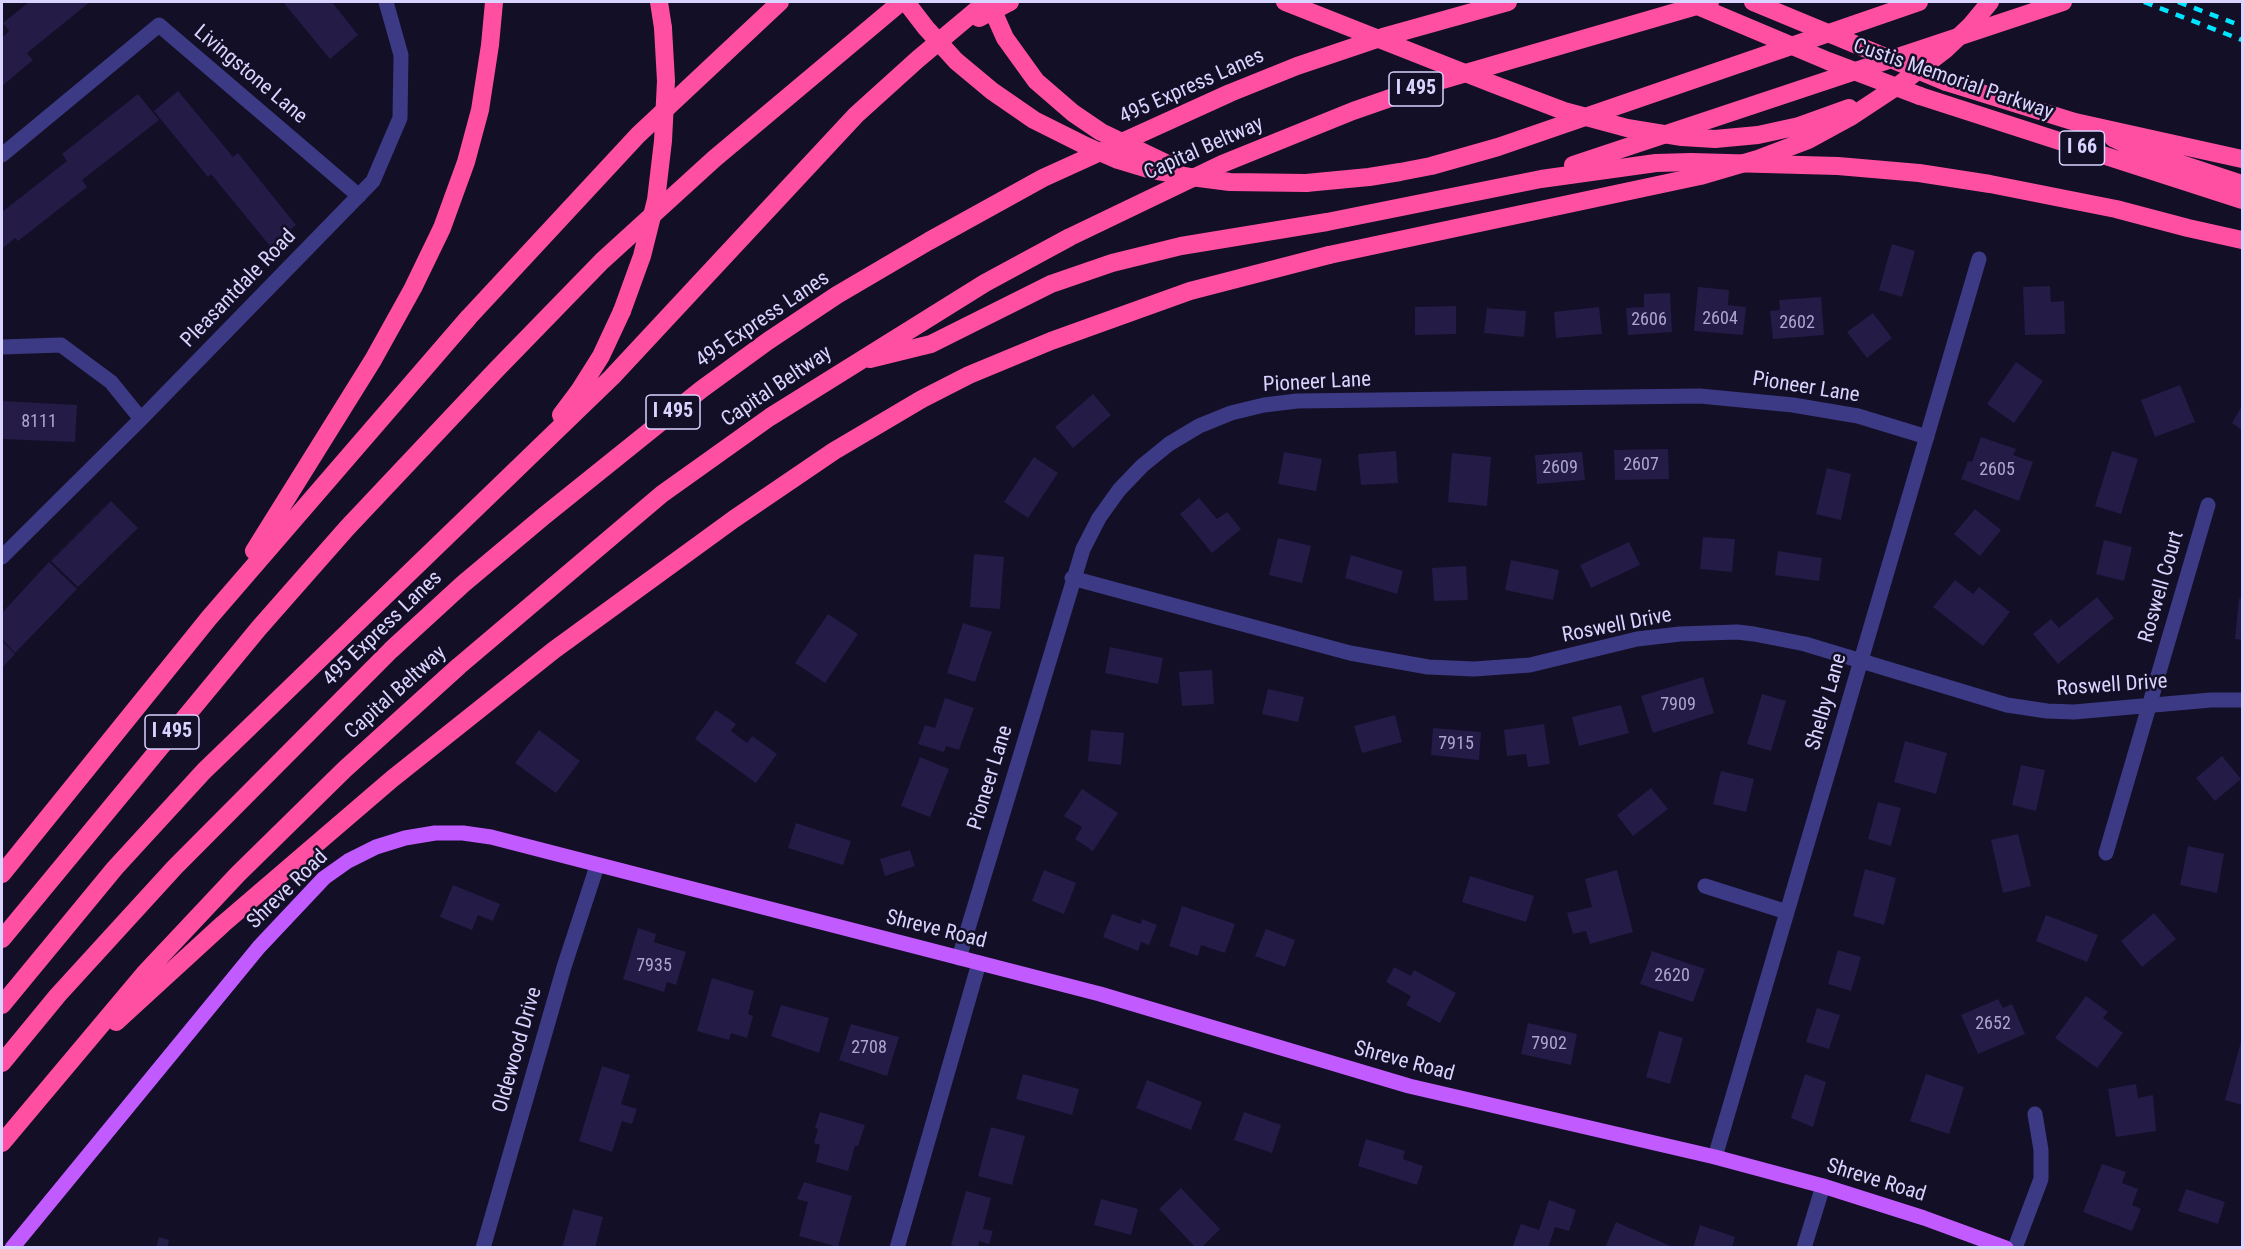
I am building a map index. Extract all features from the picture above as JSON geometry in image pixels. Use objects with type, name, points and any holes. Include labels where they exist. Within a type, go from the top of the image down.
[{"type":"highway","points":[[209,618],[274,521],[367,369],[413,288],[442,228],[480,110],[494,2]]},
{"type":"highway","points":[[493,493],[536,446],[579,391],[601,356],[622,311],[642,256],[656,200],[663,141],[666,81],[659,2]]},
{"type":"highway","name":"I 495","points":[[2,874],[209,618],[469,317],[638,135],[780,2]]},
{"type":"highway","name":"I 495","points":[[2,939],[259,628],[347,528],[496,370],[628,237],[714,159],[901,2]]},
{"type":"highway","points":[[906,2],[956,61],[992,91],[1034,120],[1118,160],[1151,170],[1230,182],[1306,183],[1379,176],[1431,166],[1498,147],[1919,2]]},
{"type":"highway","points":[[2,1005],[115,868],[204,771],[612,377],[856,116],[918,59],[987,2],[1019,60],[1036,81],[1080,117],[1119,142],[1160,161],[1203,176],[1230,182]]},
{"type":"highway","points":[[918,59],[964,27],[1010,2]]},
{"type":"highway","points":[[1285,2],[1564,111],[1628,128],[1682,137],[1715,139],[1758,135],[1799,126],[1848,108],[1899,85]]},
{"type":"highway","name":"495 Express Lanes","points":[[2,1063],[58,995],[168,875],[391,650],[463,584],[543,516],[693,396],[768,341],[837,296],[929,241],[1043,178],[1230,93],[1298,66],[1383,37],[1508,2]]},
{"type":"highway","name":"Custis Memorial Parkway","points":[[1688,2],[1828,61],[1920,96],[2242,200]]},
{"type":"highway","name":"Capital Beltway","points":[[2,1143],[144,974],[238,874],[394,723],[662,494],[770,417],[985,283],[1132,206],[1222,164],[1353,111],[1442,80],[1710,2]]},
{"type":"highway","points":[[1754,2],[1946,82],[2075,122],[2242,159]]},
{"type":"highway","points":[[61,1071],[223,924],[392,778],[554,650],[734,519],[834,451],[922,399],[969,375],[1051,340],[1190,291],[1329,255],[1700,176],[1758,159],[1808,140],[1852,116],[1899,85],[1946,49],[1990,2]]},
{"type":"highway","points":[[1497,188],[1621,150],[2063,2]]},
{"type":"highway","points":[[2075,122],[2139,150],[2242,184]]},
{"type":"highway","points":[[854,363],[931,344],[1051,284],[1112,263],[1181,246],[1327,222],[1581,172],[1656,163],[1838,166],[1919,173],[2116,208],[2242,240]]},
{"type":"main road","name":"Shreve Road","points":[[12,1248],[259,947],[324,878],[348,861],[376,847],[405,838],[435,833],[464,833],[491,837],[1100,994],[1409,1086],[1714,1157],[1823,1186],[1924,1218],[2006,1248]]},
{"type":"street","name":"Pleasantdale Road","points":[[2,557],[373,182],[400,118],[401,55],[386,2]]},
{"type":"street","name":"Livingstone Lane","points":[[2,155],[159,25],[359,196]]},
{"type":"street","name":"Shelby Lane","points":[[1714,1157],[1979,259]]},
{"type":"street","points":[[2,347],[61,345],[111,382],[141,419]]},
{"type":"street","name":"Pioneer Lane","points":[[959,958],[1072,578],[1083,549],[1099,518],[1119,490],[1142,466],[1169,444],[1199,426],[1231,413],[1264,405],[1297,401],[1700,396],[1793,405],[1858,416],[1927,436]]},
{"type":"street","name":"Roswell Court","points":[[2106,853],[2208,506]]},
{"type":"street","name":"Roswell Drive","points":[[1072,578],[1350,653],[1428,667],[1474,669],[1530,665],[1637,639],[1680,634],[1737,632],[1805,644],[2007,705],[2074,712],[2211,700],[2242,700]]},
{"type":"street","name":"Oldewood Drive","points":[[483,1248],[564,968],[597,866]]},
{"type":"street","points":[[1705,886],[1787,912]]},
{"type":"street","points":[[897,1248],[979,963]]},
{"type":"street","points":[[2015,1248],[2041,1179],[2041,1150],[2036,1114]]},
{"type":"street","points":[[1804,1248],[1823,1186]]},
{"type":"building","points":[[29,2],[90,2],[27,53],[33,60],[2,86],[2,38],[9,31],[3,23]]},
{"type":"building","points":[[283,2],[332,2],[358,35],[330,59]]},
{"type":"building","points":[[178,91],[233,157],[238,153],[296,225],[270,246],[211,174],[208,177],[154,111]]},
{"type":"building","points":[[138,94],[159,120],[82,180],[87,187],[18,241],[15,238],[2,249],[2,212],[67,161],[62,154]]},
{"type":"building","points":[[1892,244],[1915,251],[1902,297],[1879,290]]},
{"type":"building","points":[[2050,286],[2051,302],[2064,301],[2065,334],[2025,335],[2023,287]]},
{"type":"building","points":[[1698,287],[1729,290],[1728,305],[1746,307],[1743,335],[1694,331]]},
{"type":"building","points":[[1670,293],[1672,332],[1628,335],[1626,308],[1644,307],[1644,294]]},
{"type":"building","points":[[1821,297],[1824,335],[1773,339],[1770,311],[1780,310],[1779,300]]},
{"type":"building","points":[[1456,306],[1456,334],[1415,335],[1415,307]]},
{"type":"building","points":[[1599,307],[1602,334],[1556,338],[1554,312]]},
{"type":"building","points":[[1487,308],[1526,311],[1524,337],[1484,333]]},
{"type":"building","points":[[1873,313],[1892,338],[1867,358],[1847,332]]},
{"type":"building","points":[[2016,362],[2043,381],[2014,423],[1987,404]]},
{"type":"building","points":[[2180,385],[2195,422],[2155,437],[2141,400]]},
{"type":"building","points":[[1093,394],[1111,415],[1073,448],[1055,427]]},
{"type":"building","points":[[2,401],[77,405],[75,442],[2,439]]},
{"type":"building","points":[[2242,406],[2242,430],[2232,423]]},
{"type":"building","points":[[1981,437],[2016,449],[2013,455],[2033,462],[2019,501],[1961,479],[1968,461],[1972,462]]},
{"type":"building","points":[[1668,449],[1669,479],[1615,480],[1614,450]]},
{"type":"building","points":[[1396,451],[1398,483],[1361,485],[1358,454]]},
{"type":"building","points":[[2112,451],[2138,459],[2121,514],[2095,506]]},
{"type":"building","points":[[1284,452],[1322,459],[1316,491],[1278,484]]},
{"type":"building","points":[[1582,452],[1585,480],[1537,484],[1535,455]]},
{"type":"building","points":[[1452,453],[1491,457],[1487,506],[1448,502]]},
{"type":"building","points":[[1034,457],[1058,473],[1028,518],[1004,502]]},
{"type":"building","points":[[1827,468],[1851,474],[1841,520],[1816,514]]},
{"type":"building","points":[[1199,498],[1217,519],[1227,512],[1241,529],[1212,553],[1180,514]]},
{"type":"building","points":[[111,501],[138,528],[78,587],[51,561]]},
{"type":"building","points":[[1975,509],[2001,530],[1980,556],[1954,534]]},
{"type":"building","points":[[1703,537],[1735,539],[1732,572],[1700,569]]},
{"type":"building","points":[[1278,538],[1311,546],[1302,583],[1269,575]]},
{"type":"building","points":[[2104,540],[2132,547],[2124,581],[2096,574]]},
{"type":"building","points":[[1629,542],[1640,565],[1591,588],[1580,565]]},
{"type":"building","points":[[1778,551],[1822,558],[1819,581],[1775,575]]},
{"type":"building","points":[[974,554],[1004,557],[1000,609],[970,607]]},
{"type":"building","points":[[1351,555],[1403,571],[1397,594],[1345,578]]},
{"type":"building","points":[[1511,560],[1559,570],[1553,600],[1505,590]]},
{"type":"building","points":[[49,562],[77,589],[15,653],[2,639],[2,613]]},
{"type":"building","points":[[1466,566],[1468,600],[1434,601],[1432,568]]},
{"type":"building","points":[[1955,580],[1973,594],[1979,587],[2010,612],[1983,646],[1933,607]]},
{"type":"building","points":[[2097,597],[2114,618],[2058,664],[2033,634],[2051,619],[2059,628]]},
{"type":"building","points":[[2239,599],[2242,599],[2242,640],[2235,639]]},
{"type":"building","points":[[828,614],[858,634],[825,683],[795,663]]},
{"type":"building","points":[[963,623],[992,632],[975,682],[947,673]]},
{"type":"building","points":[[2,641],[15,654],[2,668]]},
{"type":"building","points":[[1110,647],[1163,658],[1158,684],[1105,673]]},
{"type":"building","points":[[1212,670],[1214,704],[1182,706],[1179,672]]},
{"type":"building","points":[[1703,677],[1714,713],[1653,733],[1641,696]]},
{"type":"building","points":[[1268,689],[1304,697],[1298,722],[1262,714]]},
{"type":"building","points":[[1762,694],[1786,701],[1771,751],[1747,744]]},
{"type":"building","points":[[945,698],[974,708],[959,750],[946,746],[944,752],[918,744],[925,725],[935,728]]},
{"type":"building","points":[[1621,705],[1629,733],[1579,746],[1572,717]]},
{"type":"building","points":[[716,710],[736,724],[731,731],[747,743],[752,736],[777,754],[756,783],[695,739]]},
{"type":"building","points":[[1395,715],[1402,742],[1362,753],[1354,726]]},
{"type":"building","points":[[1544,724],[1550,764],[1528,767],[1526,754],[1507,756],[1504,730]]},
{"type":"building","points":[[1433,728],[1481,732],[1479,760],[1431,755]]},
{"type":"building","points":[[539,730],[580,761],[556,793],[515,763]]},
{"type":"building","points":[[1091,730],[1124,733],[1121,765],[1088,761]]},
{"type":"building","points":[[1905,741],[1947,753],[1936,794],[1894,782]]},
{"type":"building","points":[[2222,756],[2241,779],[2215,801],[2196,778]]},
{"type":"building","points":[[920,757],[949,769],[930,817],[901,806]]},
{"type":"building","points":[[2021,765],[2045,770],[2036,811],[2012,805]]},
{"type":"building","points":[[1721,771],[1754,779],[1746,812],[1713,804]]},
{"type":"building","points":[[1651,788],[1668,809],[1633,836],[1617,815]]},
{"type":"building","points":[[1082,789],[1118,813],[1093,851],[1075,839],[1082,827],[1064,816]]},
{"type":"building","points":[[1878,802],[1901,808],[1891,846],[1868,839]]},
{"type":"building","points":[[796,823],[851,841],[843,865],[788,848]]},
{"type":"building","points":[[2018,834],[2031,886],[2003,893],[1991,840]]},
{"type":"building","points":[[2188,846],[2224,854],[2217,893],[2180,885]]},
{"type":"building","points":[[910,850],[915,866],[885,876],[880,859]]},
{"type":"building","points":[[1865,869],[1896,878],[1884,925],[1853,916]]},
{"type":"building","points":[[1044,870],[1076,883],[1064,914],[1032,901]]},
{"type":"building","points":[[1617,870],[1633,932],[1590,944],[1586,931],[1573,934],[1567,913],[1592,907],[1585,879]]},
{"type":"building","points":[[1470,876],[1534,896],[1526,922],[1462,902]]},
{"type":"building","points":[[453,885],[500,904],[493,921],[478,915],[472,930],[440,917]]},
{"type":"building","points":[[1182,906],[1235,924],[1225,953],[1201,945],[1198,956],[1169,946]]},
{"type":"building","points":[[2154,913],[2176,939],[2142,967],[2121,941]]},
{"type":"building","points":[[1112,914],[1141,924],[1142,919],[1157,925],[1149,945],[1141,942],[1138,951],[1103,937]]},
{"type":"building","points":[[2046,915],[2098,935],[2087,962],[2036,941]]},
{"type":"building","points":[[638,928],[656,934],[654,942],[686,952],[676,985],[667,982],[664,992],[623,979]]},
{"type":"building","points":[[1266,929],[1295,940],[1285,967],[1255,956]]},
{"type":"building","points":[[1838,950],[1861,957],[1851,991],[1828,984]]},
{"type":"building","points":[[1652,951],[1705,969],[1693,1002],[1640,984]]},
{"type":"building","points":[[1394,967],[1411,976],[1414,970],[1456,993],[1440,1023],[1406,1005],[1411,996],[1386,982]]},
{"type":"building","points":[[712,978],[754,991],[748,1014],[753,1016],[747,1038],[731,1033],[729,1040],[697,1031]]},
{"type":"building","points":[[2086,996],[2108,1012],[2103,1018],[2123,1033],[2097,1068],[2055,1038]]},
{"type":"building","points":[[1998,999],[2003,1008],[2012,1004],[2025,1034],[1978,1054],[1961,1015]]},
{"type":"building","points":[[781,1005],[829,1018],[819,1053],[771,1036]]},
{"type":"building","points":[[1817,1008],[1840,1015],[1829,1049],[1806,1042]]},
{"type":"building","points":[[1528,1023],[1577,1034],[1571,1065],[1521,1054]]},
{"type":"building","points":[[851,1024],[899,1037],[887,1076],[839,1060]]},
{"type":"building","points":[[1659,1031],[1683,1038],[1670,1084],[1646,1077]]},
{"type":"building","points":[[2242,1038],[2242,1105],[2225,1100]]},
{"type":"building","points":[[602,1066],[630,1075],[621,1104],[637,1109],[632,1124],[622,1121],[612,1152],[579,1141]]},
{"type":"building","points":[[1023,1074],[1079,1089],[1072,1115],[1016,1099]]},
{"type":"building","points":[[1805,1074],[1826,1082],[1813,1127],[1791,1118]]},
{"type":"building","points":[[1926,1074],[1964,1087],[1949,1134],[1910,1121]]},
{"type":"building","points":[[1147,1080],[1202,1102],[1191,1130],[1136,1108]]},
{"type":"building","points":[[2136,1084],[2138,1098],[2153,1095],[2156,1131],[2116,1137],[2108,1089]]},
{"type":"building","points":[[820,1112],[865,1125],[858,1146],[855,1146],[848,1171],[816,1162],[820,1145],[814,1143],[818,1129],[815,1128]]},
{"type":"building","points":[[1244,1112],[1281,1125],[1272,1153],[1234,1140]]},
{"type":"building","points":[[991,1127],[1025,1136],[1012,1185],[978,1176]]},
{"type":"building","points":[[1366,1139],[1405,1151],[1403,1159],[1423,1166],[1417,1185],[1358,1166]]},
{"type":"building","points":[[2102,1164],[2126,1172],[2122,1183],[2138,1189],[2132,1205],[2141,1209],[2132,1231],[2083,1212]]},
{"type":"building","points":[[804,1182],[852,1196],[838,1247],[799,1236],[808,1202],[797,1199]]},
{"type":"building","points":[[1181,1188],[1220,1229],[1201,1248],[1196,1248],[1159,1209]]},
{"type":"building","points":[[2186,1189],[2225,1202],[2218,1224],[2178,1211]]},
{"type":"building","points":[[966,1191],[991,1198],[983,1229],[993,1231],[989,1244],[979,1241],[978,1248],[960,1248],[951,1245]]},
{"type":"building","points":[[1101,1199],[1138,1209],[1131,1235],[1094,1225]]},
{"type":"building","points":[[1549,1200],[1576,1210],[1569,1231],[1555,1227],[1548,1248],[1512,1248],[1521,1224],[1539,1230]]},
{"type":"building","points":[[573,1209],[603,1217],[595,1248],[562,1248]]},
{"type":"building","points":[[1616,1222],[1675,1248],[1605,1248]]},
{"type":"building","points":[[1700,1225],[1735,1237],[1732,1248],[1693,1248]]},
{"type":"building","points":[[159,1237],[169,1240],[167,1248],[156,1248]]},
{"type":"railway","points":[[2144,2],[2242,40]]},
{"type":"railway","points":[[2178,2],[2242,26]]}]
